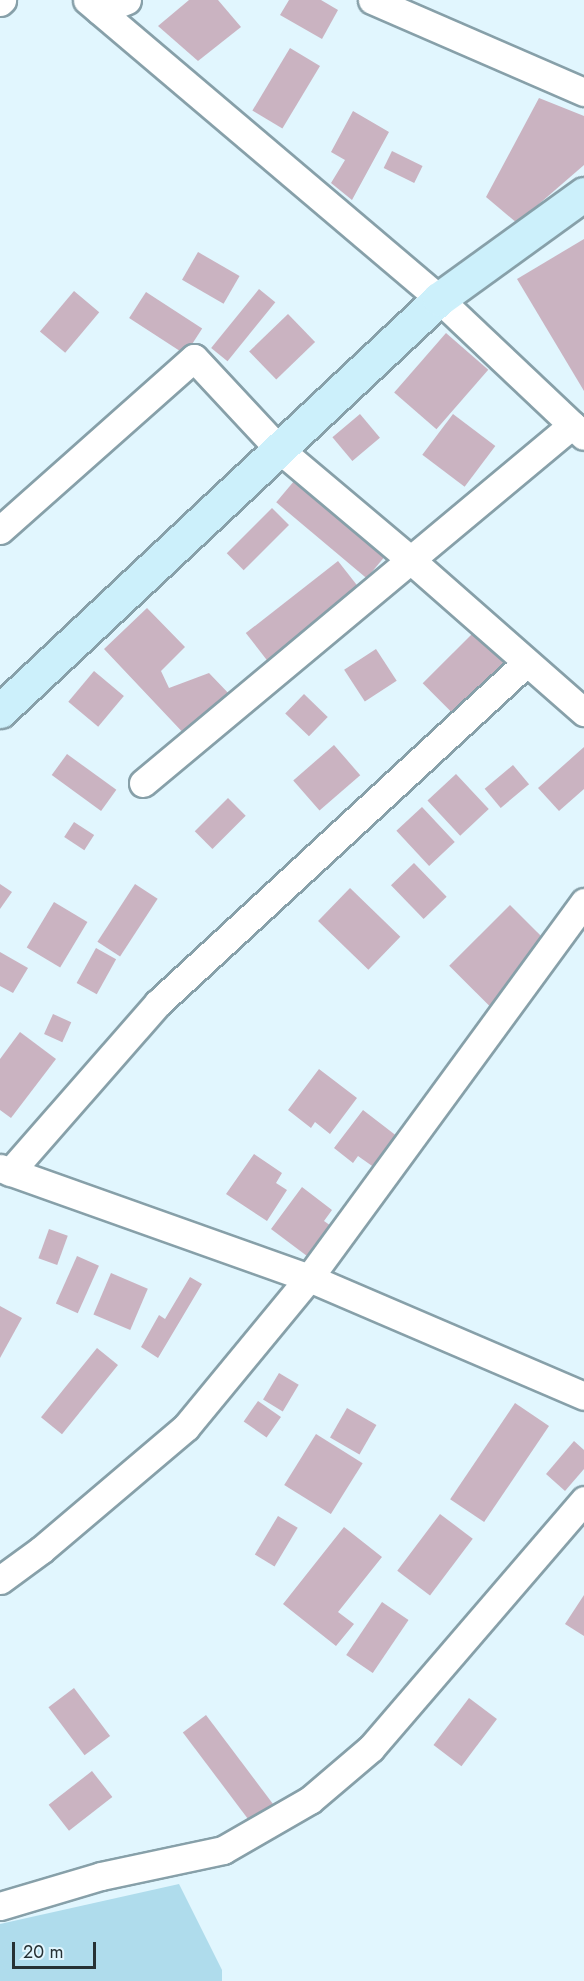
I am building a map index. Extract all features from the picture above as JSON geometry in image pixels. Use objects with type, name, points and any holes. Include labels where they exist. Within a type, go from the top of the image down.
[{"type":"street","points":[[94,5],[127,0]]},
{"type":"street","points":[[372,0],[584,92]]},
{"type":"street","points":[[94,5],[439,299],[578,431],[412,561],[143,783]]},
{"type":"street","points":[[1,708],[439,299],[584,194]]},
{"type":"street","points":[[0,530],[194,358],[279,449],[412,561],[584,712]]},
{"type":"street","points":[[527,662],[158,1003],[5,1170],[309,1278],[584,1396]]},
{"type":"street","points":[[0,1580],[41,1550],[186,1426],[309,1278],[584,902]]},
{"type":"street","points":[[0,1906],[101,1876],[223,1850],[310,1800],[371,1748],[584,1500]]},
{"type":"shaded area","points":[[179,1884],[222,1970],[222,1981],[0,1981],[0,1924]]},
{"type":"building","points":[[189,0],[218,0],[241,27],[198,61],[158,26]]},
{"type":"building","points":[[289,0],[321,0],[338,10],[322,39],[280,15]]},
{"type":"building","points":[[290,48],[320,66],[282,129],[252,111]]},
{"type":"building","points":[[539,98],[584,116],[584,165],[517,223],[486,197]]},
{"type":"building","points":[[353,111],[389,132],[352,200],[331,183],[345,160],[331,152]]},
{"type":"building","points":[[392,151],[423,166],[414,183],[384,168]]},
{"type":"building","points":[[584,239],[584,391],[517,279]]},
{"type":"building","points":[[198,252],[240,276],[224,304],[182,280]]},
{"type":"building","points":[[259,289],[275,302],[227,361],[211,348]]},
{"type":"building","points":[[74,291],[99,312],[65,353],[40,332]]},
{"type":"building","points":[[146,292],[202,328],[185,354],[129,318]]},
{"type":"building","points":[[288,314],[315,342],[276,380],[249,352]]},
{"type":"building","points":[[446,333],[488,370],[436,429],[394,393]]},
{"type":"building","points":[[360,414],[380,438],[352,461],[332,437]]},
{"type":"building","points":[[453,414],[495,446],[465,487],[422,455]]},
{"type":"building","points":[[300,474],[390,550],[367,578],[276,502]]},
{"type":"building","points":[[272,508],[289,525],[244,570],[227,553]]},
{"type":"building","points":[[338,561],[360,589],[268,661],[246,633]]},
{"type":"building","points":[[147,608],[185,647],[161,671],[169,688],[209,673],[233,698],[189,739],[104,649]]},
{"type":"building","points":[[475,631],[513,669],[461,722],[423,683]]},
{"type":"building","points":[[376,649],[397,681],[365,702],[344,670]]},
{"type":"building","points":[[94,671],[124,696],[98,727],[68,702]]},
{"type":"building","points":[[304,694],[328,717],[309,736],[285,713]]},
{"type":"building","points":[[334,745],[360,775],[319,811],[293,780]]},
{"type":"building","points":[[584,747],[584,789],[559,811],[538,788]]},
{"type":"building","points":[[67,754],[116,790],[101,811],[52,775]]},
{"type":"building","points":[[513,765],[529,784],[501,808],[485,789]]},
{"type":"building","points":[[456,774],[489,809],[460,836],[427,801]]},
{"type":"building","points":[[228,798],[246,816],[212,849],[195,831]]},
{"type":"building","points":[[422,807],[455,842],[429,866],[396,831]]},
{"type":"building","points":[[74,822],[94,835],[84,850],[64,837]]},
{"type":"building","points":[[414,863],[447,897],[424,919],[391,885]]},
{"type":"building","points":[[0,884],[12,892],[0,909]]},
{"type":"building","points":[[135,884],[158,899],[120,957],[97,942]]},
{"type":"building","points":[[350,888],[400,937],[368,970],[318,921]]},
{"type":"building","points":[[54,902],[87,922],[60,968],[27,947]]},
{"type":"building","points":[[510,905],[550,945],[489,1006],[449,966]]},
{"type":"building","points":[[96,948],[116,959],[97,994],[77,983]]},
{"type":"building","points":[[0,952],[28,968],[13,993],[0,986]]},
{"type":"building","points":[[53,1014],[71,1022],[62,1042],[44,1034]]},
{"type":"building","points":[[20,1032],[56,1059],[11,1118],[0,1110],[0,1059]]},
{"type":"building","points":[[319,1069],[357,1098],[330,1134],[315,1122],[311,1128],[288,1110]]},
{"type":"building","points":[[363,1110],[398,1137],[375,1168],[358,1156],[353,1163],[334,1148]]},
{"type":"building","points":[[254,1154],[282,1173],[276,1183],[287,1190],[267,1221],[226,1194]]},
{"type":"building","points":[[302,1187],[332,1210],[324,1221],[334,1228],[311,1259],[271,1229]]},
{"type":"building","points":[[49,1229],[68,1236],[57,1265],[38,1258]]},
{"type":"building","points":[[77,1256],[99,1266],[78,1313],[56,1304]]},
{"type":"building","points":[[111,1273],[148,1289],[130,1330],[93,1314]]},
{"type":"building","points":[[190,1277],[202,1284],[158,1358],[141,1347],[159,1315],[165,1319]]},
{"type":"building","points":[[0,1306],[22,1318],[0,1358]]},
{"type":"building","points":[[97,1348],[118,1365],[62,1434],[41,1417]]},
{"type":"building","points":[[279,1373],[299,1385],[283,1411],[263,1400]]},
{"type":"building","points":[[258,1401],[281,1417],[267,1438],[244,1421]]},
{"type":"building","points":[[515,1403],[549,1426],[484,1522],[450,1499]]},
{"type":"building","points":[[347,1408],[376,1425],[359,1454],[330,1437]]},
{"type":"building","points":[[316,1434],[363,1463],[331,1514],[284,1485]]},
{"type":"building","points":[[574,1441],[584,1450],[584,1469],[565,1491],[546,1474]]},
{"type":"building","points":[[440,1514],[473,1539],[430,1595],[397,1571]]},
{"type":"building","points":[[278,1516],[298,1528],[275,1566],[255,1555]]},
{"type":"building","points":[[344,1527],[382,1557],[338,1612],[354,1624],[336,1646],[283,1604]]},
{"type":"building","points":[[584,1595],[584,1636],[565,1624]]},
{"type":"building","points":[[382,1602],[409,1620],[373,1673],[346,1655]]},
{"type":"building","points":[[74,1688],[110,1736],[85,1755],[48,1707]]},
{"type":"building","points":[[469,1698],[497,1719],[461,1766],[433,1745]]},
{"type":"building","points":[[206,1715],[273,1804],[250,1822],[183,1732]]},
{"type":"building","points":[[92,1771],[112,1797],[69,1831],[49,1805]]}]
